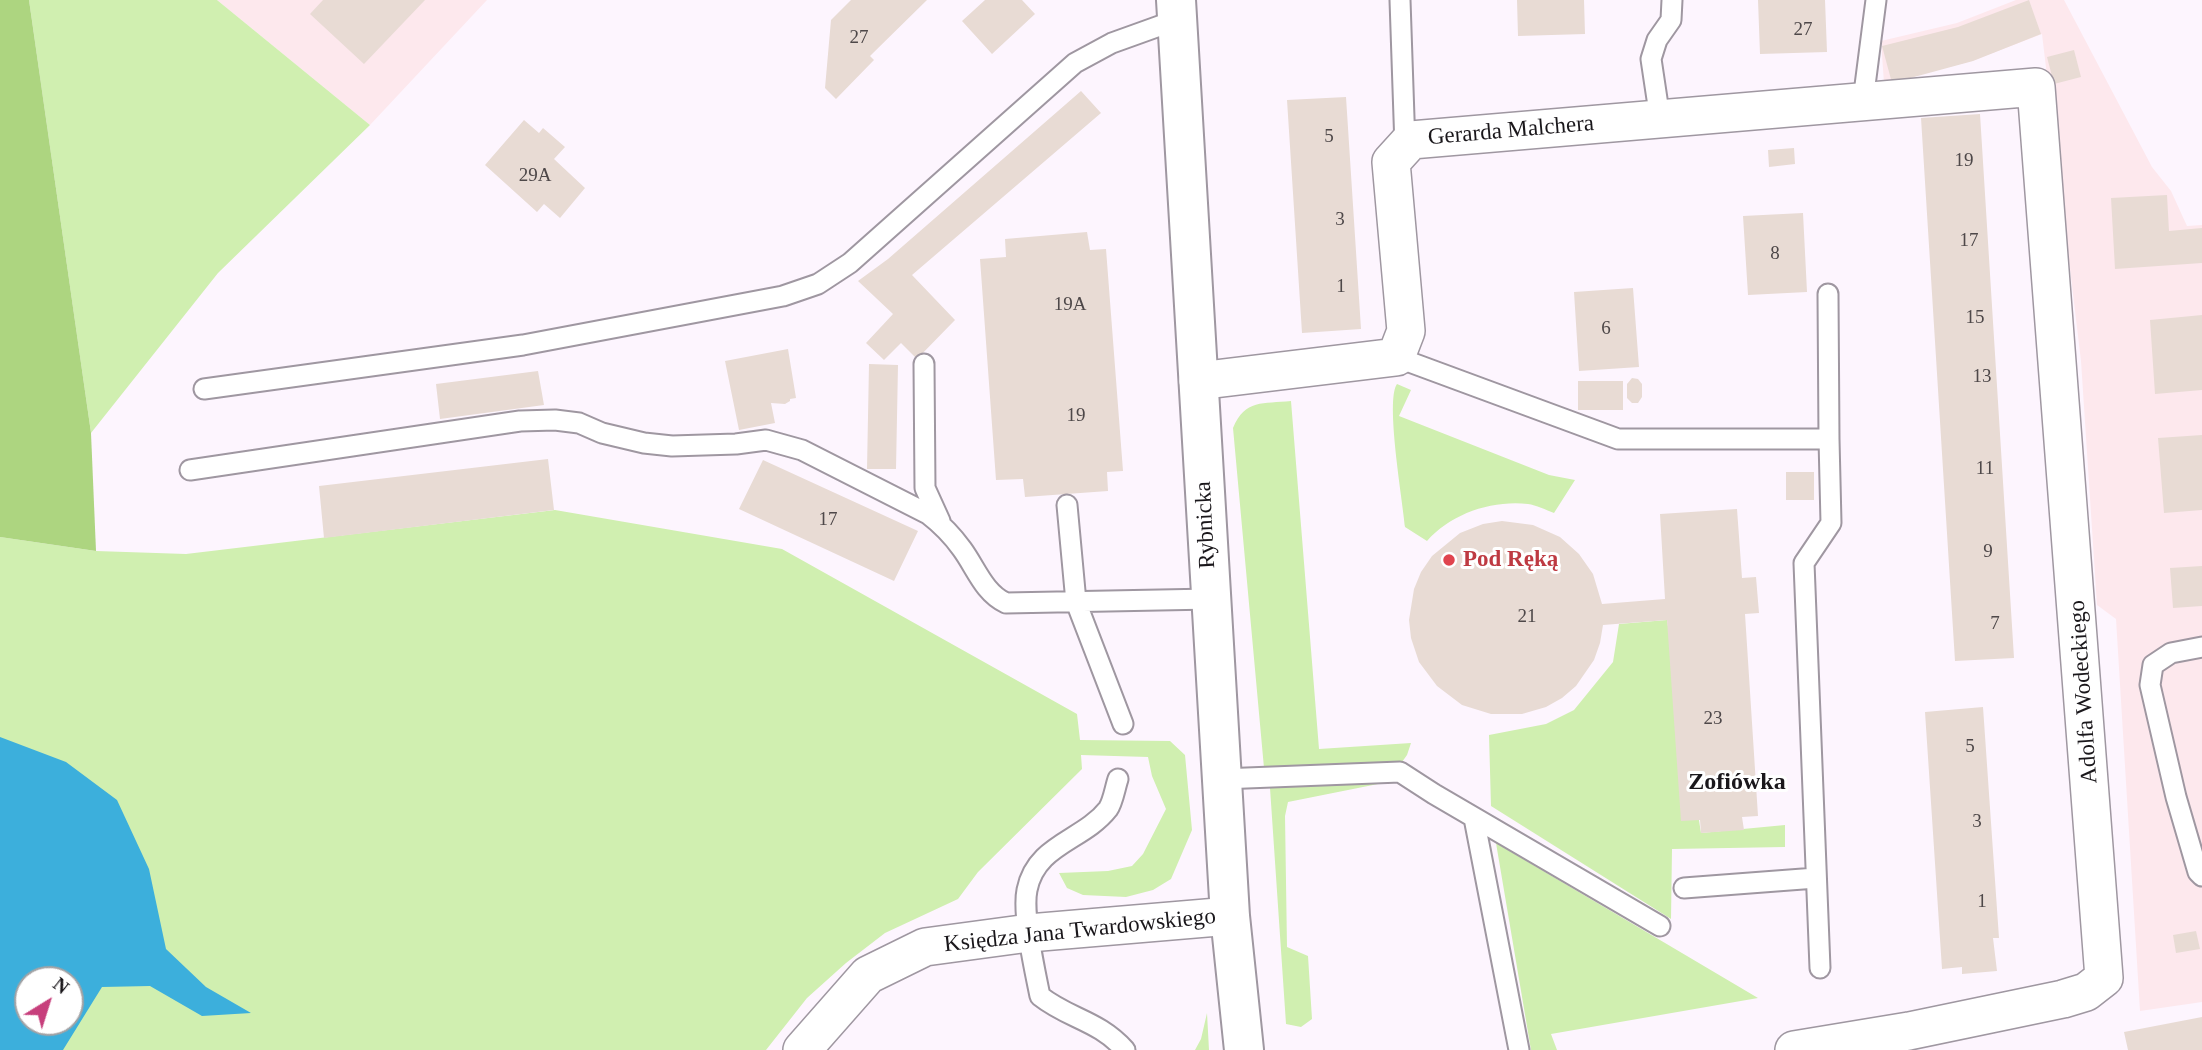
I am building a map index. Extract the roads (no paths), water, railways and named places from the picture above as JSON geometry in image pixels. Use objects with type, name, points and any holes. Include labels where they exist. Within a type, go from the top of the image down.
[{"type":"street","name":"Rybnicka","points":[[1176,10],[1221,779],[1230,916],[1244,1050]]},
{"type":"street","name":"Gerarda Malchera","points":[[1395,357],[1406,331],[1391,162],[1411,140],[2036,87]]},
{"type":"street","name":"Adolfa Wodeckiego","points":[[1794,1050],[1911,1041],[2086,992],[2105,978],[2036,87]]},
{"type":"street","points":[[1198,382],[1395,357]]},
{"type":"street","name":"Księdza Jana Twardowskiego","points":[[802,1050],[868,975],[925,947],[1029,933],[1230,916]]},
{"type":"lane","points":[[1401,0],[1405,147]]},
{"type":"lane","points":[[1660,119],[1651,59],[1657,40],[1671,20],[1672,0]]},
{"type":"lane","points":[[1863,101],[1876,0]]},
{"type":"lane","points":[[204,389],[523,345],[783,296],[818,284],[850,263],[1075,63],[1176,10]]},
{"type":"lane","points":[[1820,968],[1804,562],[1831,523],[1828,294]]},
{"type":"lane","points":[[1395,357],[1618,439],[1829,439]]},
{"type":"lane","points":[[924,365],[925,488],[943,525],[993,597],[1006,603],[1210,599]]},
{"type":"lane","points":[[190,470],[520,421],[555,420],[579,423],[602,433],[643,443],[672,446],[766,440],[813,455],[902,499],[943,525]]},
{"type":"lane","points":[[1067,505],[1076,602],[1123,724]]},
{"type":"lane","points":[[2202,647],[2171,653],[2153,665],[2150,685],[2176,797],[2202,876]]},
{"type":"lane","points":[[1221,779],[1400,772],[1660,926]]},
{"type":"lane","points":[[1118,779],[1109,808],[1092,824],[1044,856],[1030,877],[1026,894],[1029,933],[1040,996],[1054,1008],[1083,1019],[1111,1035],[1125,1050]]},
{"type":"lane","points":[[1474,818],[1519,1050]]},
{"type":"lane","points":[[1684,888],[1816,878]]},
{"type":"water","points":[[0,737],[66,762],[117,800],[149,869],[166,949],[206,987],[251,1013],[202,1016],[150,986],[102,987],[84,1016],[84,966],[14,966],[14,1036],[72,1036],[63,1050],[0,1050]]},
{"type":"place","name":"Pod Ręką","points":[[1449,560]]},
{"type":"district","name":"Zofiówka","points":[[1737,783]]}]
